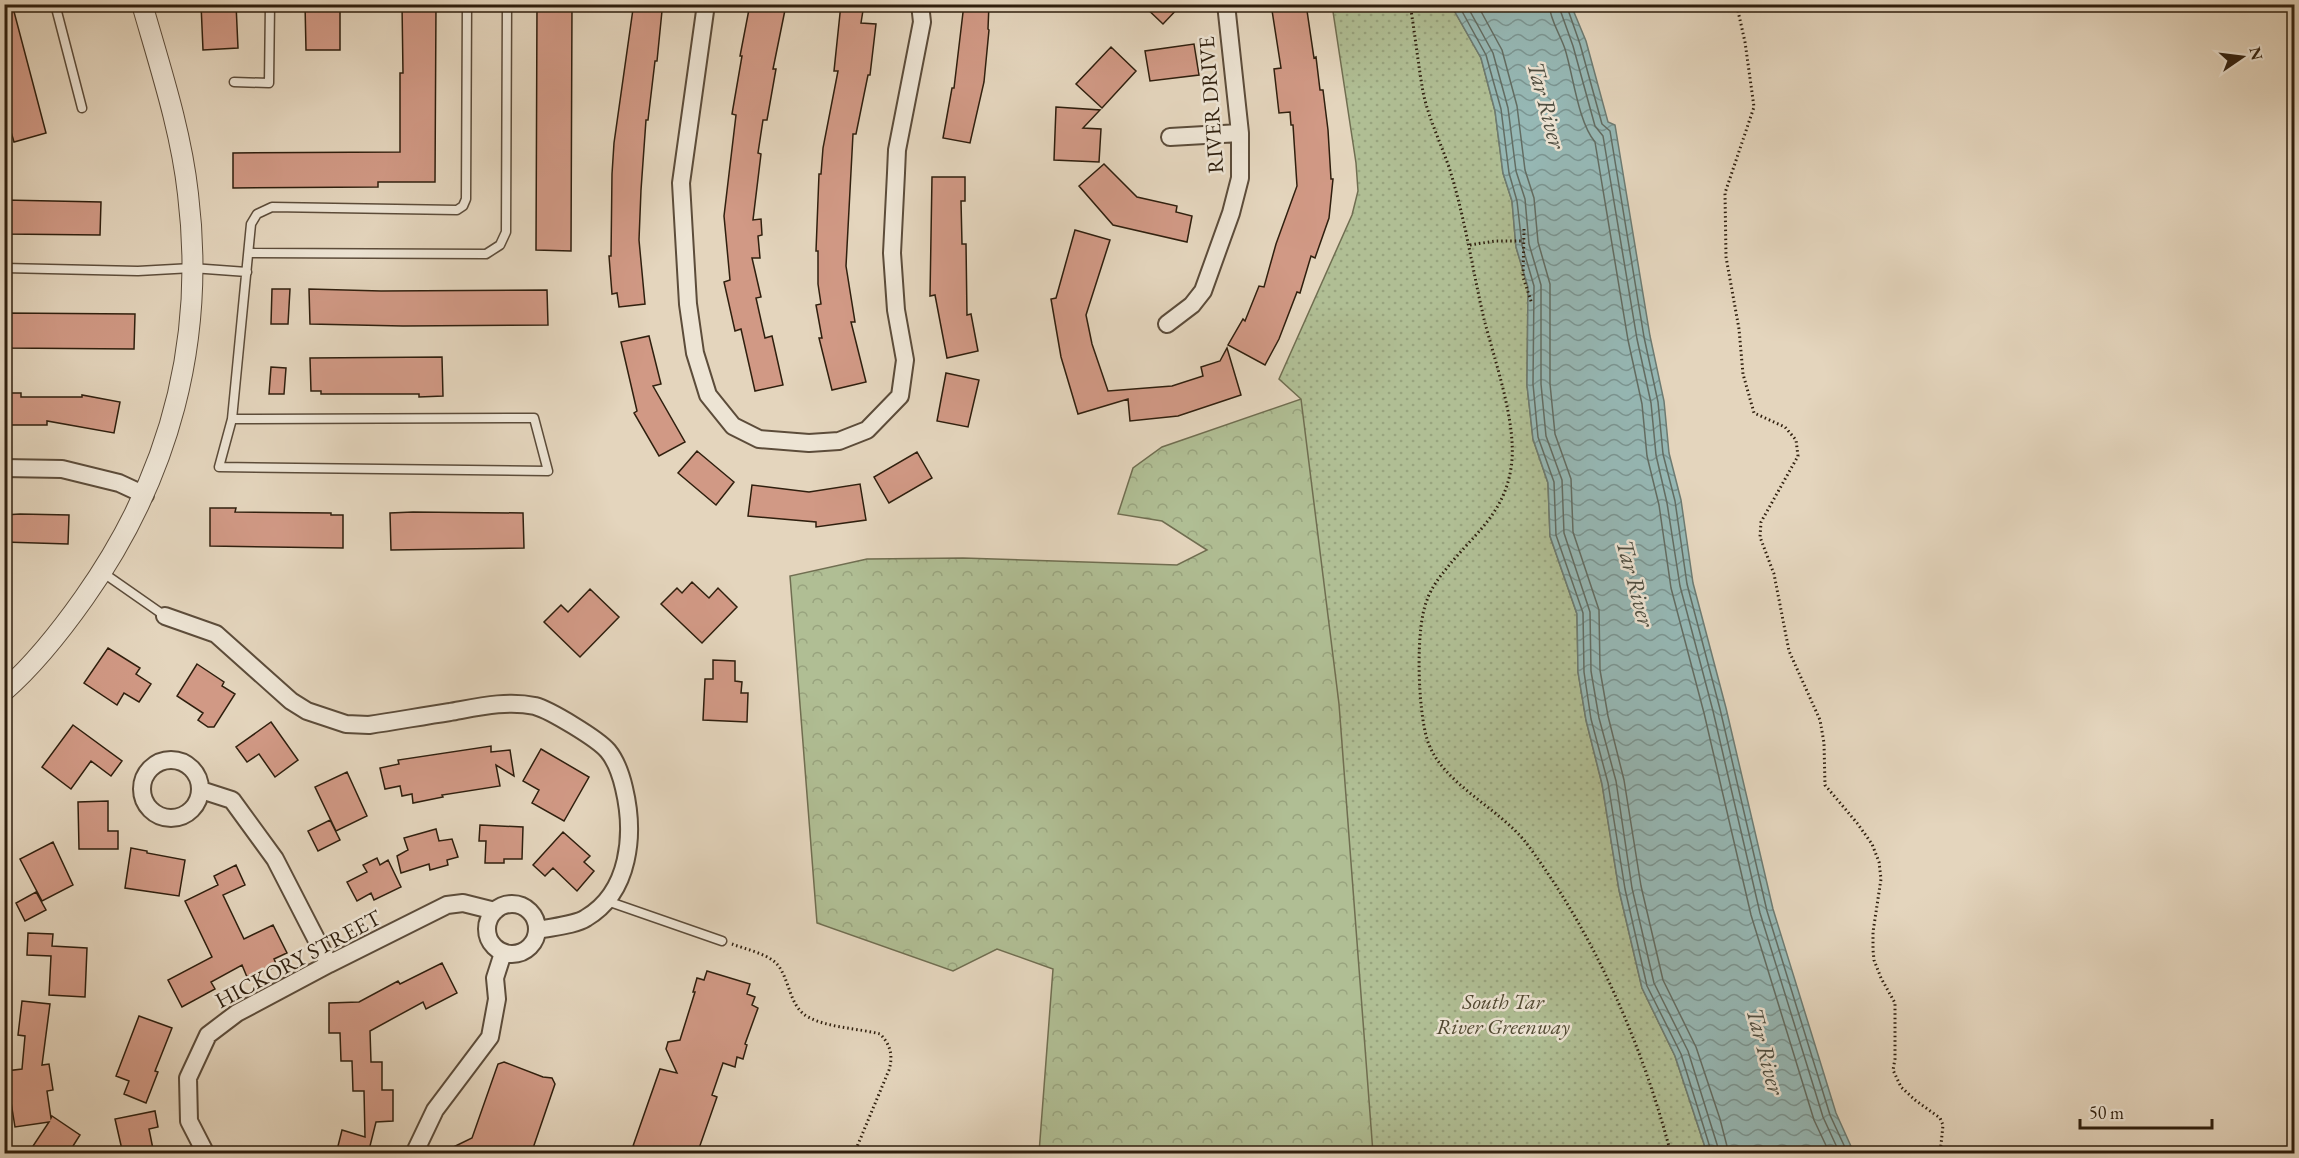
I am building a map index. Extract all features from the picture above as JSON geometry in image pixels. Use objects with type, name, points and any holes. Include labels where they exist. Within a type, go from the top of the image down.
[{"type":"street","points":[[4,692],[24,674],[62,630],[102,573],[129,527],[163,450],[180,384],[191,317],[191,228],[183,160],[142,4]]},
{"type":"street","points":[[706,4],[681,183],[688,304],[695,353],[708,395],[733,426],[759,439],[809,443],[839,441],[867,430],[900,396],[905,360],[896,310],[892,253],[897,150],[922,22],[920,4]]},
{"type":"street","name":"RIVER DRIVE","points":[[1167,324],[1192,305],[1203,291],[1232,213],[1240,177],[1240,133],[1226,4]]},
{"type":"street","points":[[1170,137],[1240,133]]},
{"type":"street","points":[[4,468],[62,469],[119,483],[145,495]]},
{"type":"street","points":[[165,616],[216,634],[291,701],[308,711],[346,724],[369,725],[514,703],[538,707],[593,737],[608,751],[619,767],[629,812],[627,855],[622,875],[607,901],[585,920],[538,930],[535,942],[526,951],[515,955],[503,953],[493,946],[487,936],[489,918],[495,911]]},
{"type":"street","points":[[201,790],[232,800],[274,859],[329,964]]},
{"type":"street","name":"HICKORY STREET","points":[[206,1154],[189,1121],[188,1078],[208,1035],[237,1013],[447,905],[463,903],[495,911],[501,906],[518,904],[533,913],[538,930]]},
{"type":"street","points":[[414,1154],[435,1110],[490,1037],[497,999],[495,978],[503,953]]},
{"type":"lane","points":[[55,4],[82,108]]},
{"type":"lane","points":[[234,82],[269,83],[270,4]]},
{"type":"lane","points":[[232,419],[534,418],[548,471],[219,467],[232,419],[251,224],[257,214],[272,207],[457,210],[463,206],[466,199],[467,4]]},
{"type":"lane","points":[[249,253],[486,254],[500,245],[506,232],[507,4]]},
{"type":"lane","points":[[4,268],[138,271],[192,268],[247,272]]},
{"type":"lane","points":[[102,573],[165,616]]},
{"type":"lane","points":[[607,901],[722,941]]},
{"type":"path","points":[[1410,4],[1424,95],[1452,175],[1470,245],[1513,440],[1511,470],[1500,506],[1442,574],[1426,601],[1420,639],[1422,714],[1428,742],[1442,764],[1461,784],[1524,840],[1567,906],[1595,954],[1617,1001],[1654,1096],[1671,1154]]},
{"type":"path","points":[[1732,4],[1738,11],[1745,42],[1754,107],[1725,193],[1726,257],[1730,288],[1739,329],[1743,374],[1754,413],[1785,427],[1796,440],[1798,456],[1761,522],[1760,537],[1774,574],[1789,651],[1820,720],[1824,744],[1825,785],[1872,844],[1879,862],[1881,879],[1873,932],[1874,960],[1895,1003],[1893,1070],[1901,1087],[1940,1118],[1943,1125],[1940,1154]]},
{"type":"path","points":[[1524,229],[1524,277],[1532,304]]},
{"type":"path","points":[[1470,245],[1524,241]]},
{"type":"path","points":[[722,941],[776,963],[796,1005],[806,1016],[825,1023],[880,1034],[886,1041],[892,1060],[854,1154]]},
{"type":"green space","name":"South Tar River Greenway","points":[[1332,5],[1451,5],[1481,58],[1495,111],[1503,173],[1512,201],[1516,247],[1528,287],[1527,385],[1533,439],[1548,483],[1550,536],[1577,614],[1578,672],[1586,720],[1602,784],[1619,890],[1642,988],[1675,1056],[1707,1153],[1373,1153],[1339,704],[1301,399],[1279,379],[1352,215],[1358,191],[1356,163]]},
{"type":"green space","points":[[1301,399],[1578,672],[1707,1153],[1039,1153],[1053,969],[997,949],[953,971],[817,923],[790,576],[867,559],[963,558],[1177,565],[1207,550],[1162,521],[1118,514],[1133,468],[1162,447]]},
{"type":"water","name":"Tar River","points":[[1451,5],[1571,5],[1586,41],[1608,122],[1615,125],[1650,336],[1664,401],[1669,453],[1681,500],[1693,583],[1726,708],[1773,909],[1836,1113],[1854,1153],[1707,1153],[1675,1056],[1642,988],[1619,890],[1602,784],[1586,720],[1578,672],[1577,614],[1550,536],[1548,483],[1533,439],[1527,385],[1528,287],[1516,247],[1512,201],[1503,173],[1495,111],[1481,58]]},
{"type":"building","points":[[4,4],[12,4],[46,133],[14,142],[4,108]]},
{"type":"building","points":[[201,4],[236,4],[238,48],[203,50]]},
{"type":"building","points":[[305,4],[340,4],[340,50],[306,50]]},
{"type":"building","points":[[402,4],[436,4],[435,182],[378,182],[378,187],[233,188],[233,153],[400,152],[400,73],[403,73]]},
{"type":"building","points":[[537,4],[572,4],[571,251],[536,250]]},
{"type":"building","points":[[750,4],[785,10],[773,69],[776,69],[767,120],[763,120],[758,153],[761,154],[753,220],[761,219],[762,235],[758,236],[760,258],[752,258],[761,297],[756,298],[765,338],[772,336],[783,385],[755,391],[741,329],[735,331],[724,282],[730,280],[724,216],[736,115],[732,114]]},
{"type":"building","points":[[841,4],[864,4],[861,23],[876,24],[870,75],[868,75],[856,134],[853,134],[846,266],[855,322],[851,322],[866,382],[832,390],[819,338],[822,338],[816,305],[821,304],[818,284],[818,251],[816,251],[819,174],[821,174],[823,148],[838,71],[834,71]]},
{"type":"building","points":[[964,4],[989,4],[984,82],[970,143],[943,138],[952,88],[954,88]]},
{"type":"building","points":[[1142,4],[1182,4],[1163,24]]},
{"type":"building","points":[[1271,4],[1306,4],[1320,90],[1323,90],[1331,179],[1333,179],[1329,218],[1315,258],[1311,256],[1300,293],[1297,292],[1279,339],[1265,365],[1228,345],[1243,319],[1245,321],[1259,286],[1264,287],[1276,244],[1297,186],[1290,112],[1279,113],[1274,69],[1281,68]]},
{"type":"building","points":[[633,9],[662,11],[657,61],[655,61],[648,120],[646,120],[641,190],[639,240],[645,304],[619,307],[617,293],[612,294],[609,256],[611,256],[612,174],[614,143]]},
{"type":"building","points":[[1194,44],[1199,75],[1150,81],[1145,51]]},
{"type":"building","points":[[1111,47],[1136,71],[1102,108],[1076,84]]},
{"type":"building","points":[[1056,107],[1100,110],[1083,128],[1101,129],[1099,162],[1054,160]]},
{"type":"building","points":[[1104,164],[1137,197],[1177,206],[1176,212],[1192,216],[1187,242],[1113,225],[1079,186]]},
{"type":"building","points":[[932,177],[965,177],[965,201],[961,201],[962,244],[966,244],[967,315],[971,314],[978,351],[947,358],[935,295],[930,296]]},
{"type":"building","points":[[4,200],[101,202],[100,235],[4,234]]},
{"type":"building","points":[[1075,230],[1110,240],[1086,315],[1092,344],[1108,391],[1172,386],[1203,376],[1201,367],[1220,361],[1227,348],[1241,395],[1178,416],[1130,421],[1128,399],[1078,414],[1061,357],[1051,299],[1056,298]]},
{"type":"building","points":[[272,289],[290,289],[288,324],[271,324]]},
{"type":"building","points":[[309,289],[547,290],[548,325],[310,324]]},
{"type":"building","points":[[4,313],[135,314],[134,349],[4,348]]},
{"type":"building","points":[[649,336],[661,384],[653,386],[685,442],[659,456],[634,413],[637,411],[621,342]]},
{"type":"building","points":[[442,357],[443,396],[321,394],[321,391],[311,391],[310,358]]},
{"type":"building","points":[[271,367],[286,368],[284,394],[269,394]]},
{"type":"building","points":[[946,373],[979,380],[968,427],[937,421]]},
{"type":"building","points":[[4,393],[21,393],[21,397],[82,397],[82,395],[120,402],[114,433],[47,421],[47,425],[4,425]]},
{"type":"building","points":[[697,451],[734,482],[716,505],[678,473]]},
{"type":"building","points":[[917,452],[932,478],[889,503],[874,477]]},
{"type":"building","points":[[860,484],[866,520],[816,527],[816,522],[748,516],[752,485],[809,492]]},
{"type":"building","points":[[210,508],[236,508],[235,512],[343,515],[343,548],[210,546]]},
{"type":"building","points":[[390,513],[523,513],[524,548],[391,550]]},
{"type":"building","points":[[4,515],[69,515],[68,544],[4,542]]},
{"type":"building","points":[[692,582],[709,598],[718,588],[737,607],[702,643],[661,604],[677,588],[682,593]]},
{"type":"building","points":[[590,589],[619,617],[580,657],[544,622],[561,605],[568,612]]},
{"type":"building","points":[[108,648],[140,668],[136,674],[151,684],[139,702],[124,693],[117,705],[84,683]]},
{"type":"building","points":[[713,660],[735,661],[735,681],[742,682],[741,693],[748,693],[747,722],[703,720],[705,679],[713,679]]},
{"type":"building","points":[[197,664],[224,682],[222,686],[235,694],[214,727],[208,727],[198,720],[203,713],[177,696]]},
{"type":"building","points":[[271,722],[298,760],[275,777],[259,754],[247,762],[236,747]]},
{"type":"building","points":[[73,725],[122,761],[111,776],[91,761],[71,789],[42,767]]},
{"type":"building","points":[[491,746],[491,752],[510,750],[514,776],[496,765],[500,786],[442,795],[443,797],[413,803],[412,794],[402,796],[400,786],[385,789],[380,768],[399,764],[398,760]]},
{"type":"building","points":[[541,749],[589,777],[564,821],[532,803],[539,790],[523,781]]},
{"type":"building","points":[[347,772],[367,816],[336,831],[315,787]]},
{"type":"building","points":[[108,801],[108,831],[118,831],[118,849],[79,849],[78,802]]},
{"type":"building","points":[[330,820],[340,840],[318,851],[308,831]]},
{"type":"building","points":[[480,825],[523,827],[522,859],[504,859],[504,863],[485,863],[486,841],[479,841]]},
{"type":"building","points":[[436,829],[439,841],[452,839],[458,857],[447,860],[448,865],[430,870],[429,864],[401,873],[397,856],[408,850],[404,838]]},
{"type":"building","points":[[563,832],[590,856],[584,862],[594,871],[577,891],[553,868],[545,876],[533,865]]},
{"type":"building","points":[[53,842],[73,885],[42,901],[20,859]]},
{"type":"building","points":[[131,848],[185,860],[179,896],[125,888]]},
{"type":"building","points":[[377,858],[380,865],[388,860],[401,887],[374,900],[371,893],[357,901],[347,882],[367,872],[363,865]]},
{"type":"building","points":[[236,865],[245,885],[223,895],[244,939],[273,925],[287,953],[274,959],[277,966],[262,973],[260,970],[247,977],[242,965],[211,982],[215,989],[182,1007],[168,980],[212,957],[185,901],[218,885],[214,876]]},
{"type":"building","points":[[36,892],[46,910],[25,921],[16,903]]},
{"type":"building","points":[[28,933],[53,934],[52,946],[87,948],[85,997],[49,995],[51,956],[27,955]]},
{"type":"building","points":[[442,963],[457,993],[426,1009],[423,1002],[370,1031],[371,1062],[382,1062],[382,1090],[393,1090],[393,1121],[376,1122],[368,1154],[336,1154],[342,1130],[365,1137],[364,1091],[353,1091],[352,1061],[341,1061],[340,1033],[329,1033],[329,1003],[359,1002],[398,981],[400,984]]},
{"type":"building","points":[[707,971],[750,984],[747,994],[755,997],[752,1005],[758,1008],[745,1044],[747,1045],[743,1059],[737,1057],[735,1067],[723,1063],[712,1095],[717,1097],[697,1154],[637,1154],[639,1148],[633,1146],[660,1069],[677,1073],[666,1049],[668,1042],[680,1040],[697,978],[704,980]]},
{"type":"building","points":[[22,1001],[50,1004],[42,1065],[49,1064],[53,1090],[47,1091],[51,1118],[52,1116],[80,1135],[68,1154],[45,1154],[33,1146],[49,1122],[15,1127],[6,1071],[22,1069],[25,1036],[18,1035]]},
{"type":"building","points":[[139,1016],[172,1028],[155,1071],[158,1072],[146,1103],[124,1094],[129,1081],[116,1076]]},
{"type":"building","points":[[504,1062],[543,1077],[552,1078],[555,1084],[531,1154],[439,1154],[472,1138],[498,1064]]},
{"type":"building","points":[[155,1111],[158,1127],[149,1129],[154,1154],[123,1154],[115,1119]]}]
